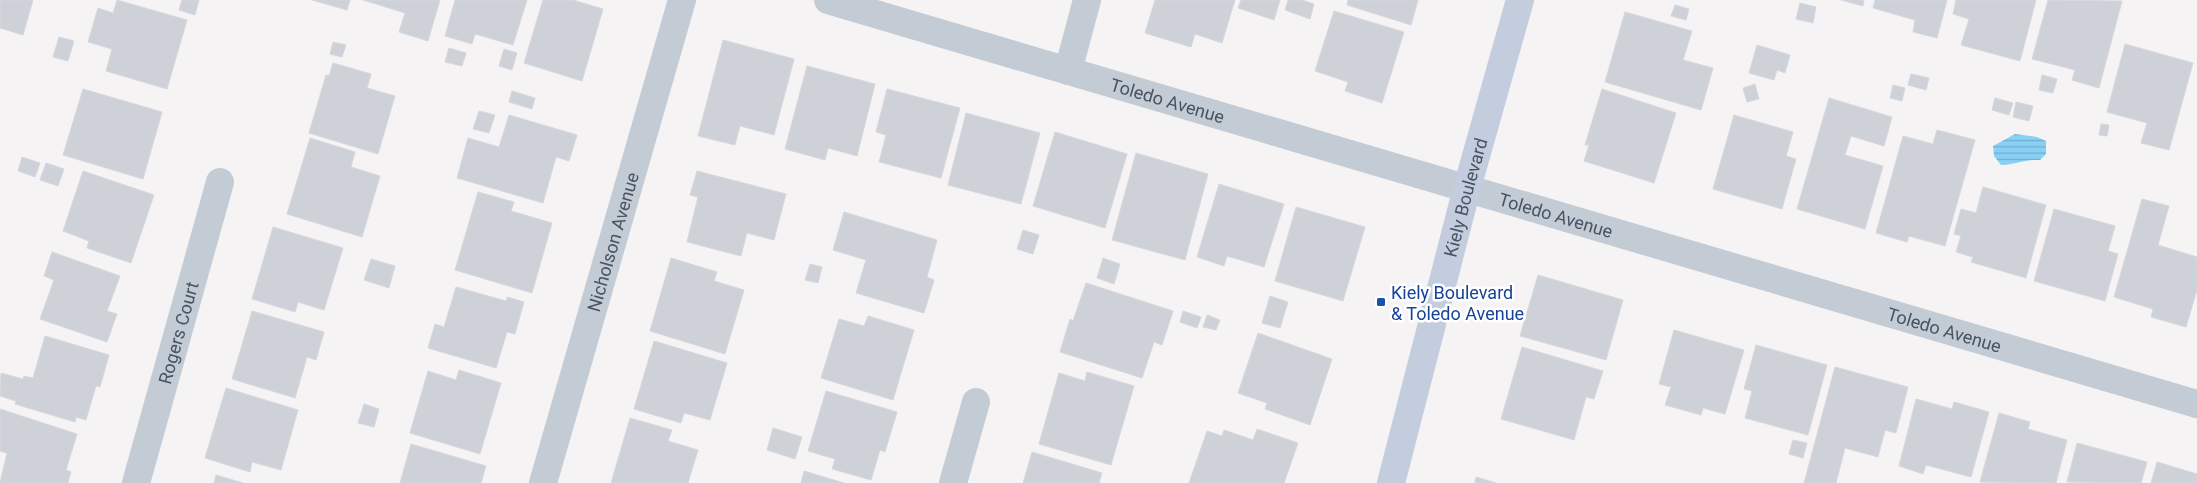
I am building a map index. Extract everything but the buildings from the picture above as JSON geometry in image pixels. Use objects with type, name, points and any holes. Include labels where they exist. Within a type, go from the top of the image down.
[{"type":"main road","name":"Kiely Boulevard","points":[[1391,483],[1467,188],[1520,0]]},
{"type":"street","name":"Nicholson Avenue","points":[[543,483],[682,0]]},
{"type":"street","name":"Toledo Avenue","points":[[828,0],[2197,404]]},
{"type":"street","points":[[1068,71],[1087,0]]},
{"type":"street","name":"Rogers Court","points":[[136,483],[220,182]]},
{"type":"street","points":[[952,483],[976,402]]},
{"type":"water","points":[[2015,134],[2037,137],[2046,141],[2046,154],[2040,160],[2001,165],[1994,156],[1993,146]]},
{"type":"place","name":"Kiely Boulevard & Toledo Avenue","points":[[1381,302]]}]
